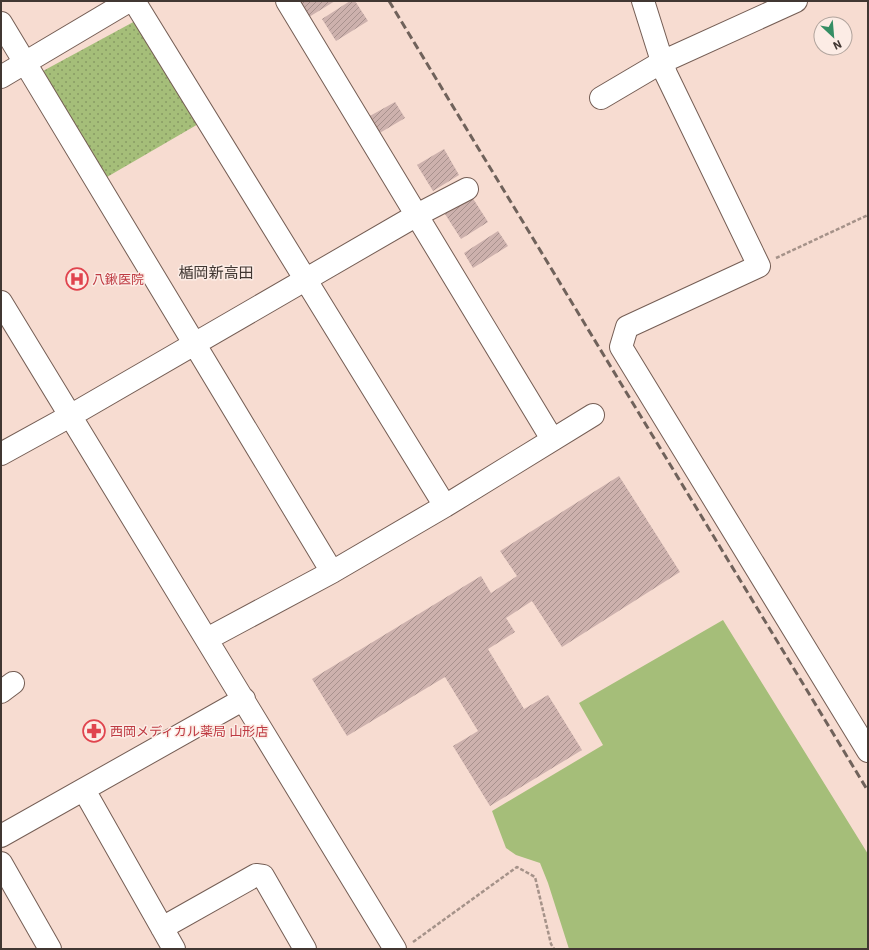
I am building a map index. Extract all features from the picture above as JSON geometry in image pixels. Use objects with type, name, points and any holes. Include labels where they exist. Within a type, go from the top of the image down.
[{"type":"street","points":[[1,77],[129,1]]},
{"type":"street","points":[[134,1],[445,506]]},
{"type":"street","points":[[287,1],[418,215],[552,439]]},
{"type":"street","points":[[643,1],[666,74],[759,266],[626,327],[621,348],[868,751]]},
{"type":"street","points":[[602,98],[662,62],[796,1]]},
{"type":"street","points":[[1,23],[332,572]]},
{"type":"street","points":[[2,452],[70,416],[195,345],[306,279],[418,215],[467,189]]},
{"type":"street","points":[[1,302],[244,699],[402,947]]},
{"type":"street","points":[[207,639],[332,572],[445,506],[592,415]]},
{"type":"street","points":[[1,836],[244,699]]},
{"type":"street","points":[[84,790],[174,949]]},
{"type":"street","points":[[1,863],[50,949]]},
{"type":"street","points":[[162,928],[256,875],[263,876],[305,949]]},
{"type":"path","points":[[759,266],[868,215]]},
{"type":"path","points":[[402,947],[518,867],[535,877],[551,944],[554,949]]},
{"type":"green space","points":[[137,20],[200,123],[107,177],[43,71]]},
{"type":"green space","points":[[723,620],[868,854],[868,949],[569,949],[540,863],[516,855],[506,848],[492,811],[603,745],[579,703]]},
{"type":"building","points":[[299,1],[335,1],[309,17]]},
{"type":"building","points":[[350,1],[355,1],[368,21],[336,41],[322,19]]},
{"type":"building","points":[[395,102],[405,118],[378,134],[368,117]]},
{"type":"building","points":[[444,149],[459,175],[433,191],[417,165]]},
{"type":"building","points":[[472,197],[488,222],[461,239],[445,214]]},
{"type":"building","points":[[498,231],[508,246],[473,268],[464,253]]},
{"type":"building","points":[[619,476],[680,572],[562,647],[532,601],[506,618],[515,632],[488,649],[524,709],[548,695],[582,750],[490,806],[453,746],[478,731],[445,677],[347,736],[312,679],[481,576],[491,593],[517,576],[500,551]]},
{"type":"railway","points":[[389,1],[868,791]]},
{"type":"place","name":"八鍬医院","points":[[77,279]]},
{"type":"place","name":"西岡メディカル薬局 山形店","points":[[94,731]]},
{"type":"district","name":"楯岡新高田","points":[[216,273]]}]
